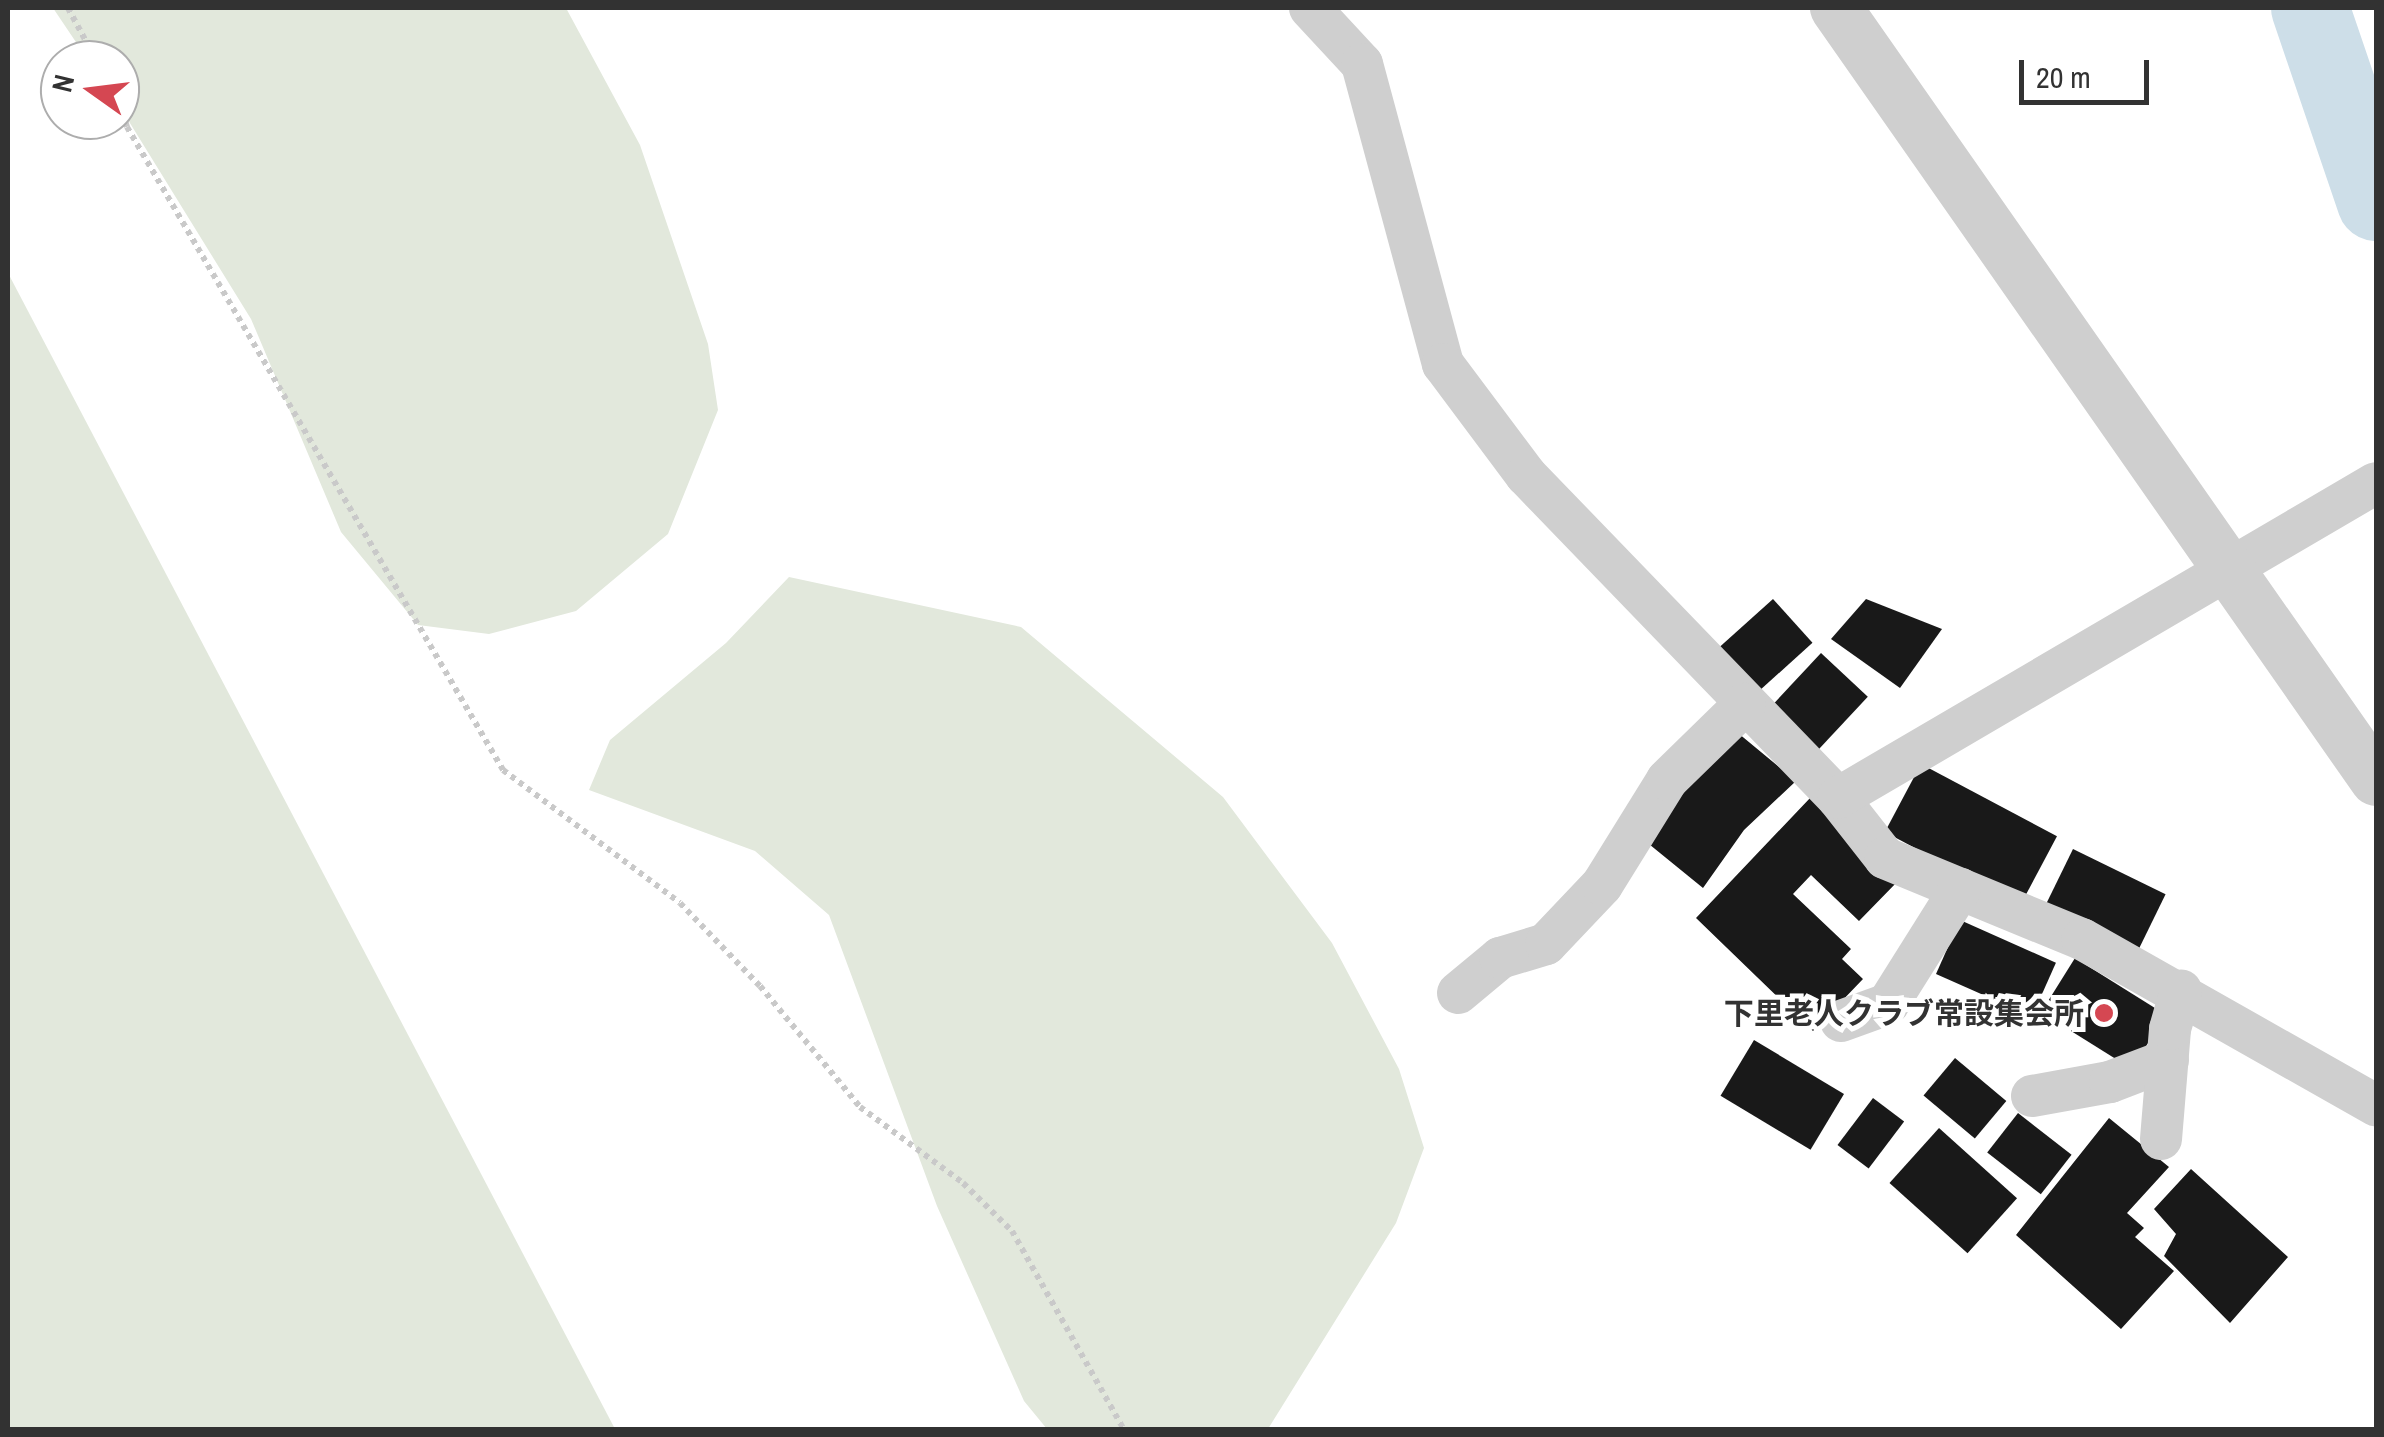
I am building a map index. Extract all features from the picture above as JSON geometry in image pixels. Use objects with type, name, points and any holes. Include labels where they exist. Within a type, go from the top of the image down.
[{"type":"street","points":[[1310,8],[1362,64],[1443,364],[1526,475],[1838,798],[1884,858],[2082,939],[2181,991],[2376,1104]]},
{"type":"street","points":[[1836,8],[2227,574],[2376,780]]},
{"type":"street","points":[[1838,798],[2227,574],[2376,483]]},
{"type":"street","points":[[1458,992],[1500,958],[1546,944],[1602,885],[1668,780],[1746,704]]},
{"type":"street","points":[[1841,1022],[1888,1004],[1960,889]]},
{"type":"street","points":[[2162,1139],[2168,1060],[2181,991]]},
{"type":"street","points":[[2032,1096],[2110,1082],[2168,1060]]},
{"type":"path","points":[[68,8],[85,40]]},
{"type":"path","points":[[135,140],[503,770],[680,903],[760,986],[860,1106],[963,1183],[1012,1232],[1124,1430]]},
{"type":"shaded area","points":[[53,8],[566,8],[640,145],[708,344],[718,410],[668,534],[576,611],[489,634],[418,625],[341,532],[251,319],[140,139],[140,40],[75,40]]},
{"type":"shaded area","points":[[8,273],[615,1429],[8,1429]]},
{"type":"shaded area","points":[[789,577],[1021,627],[1223,797],[1332,943],[1399,1069],[1424,1148],[1396,1223],[1268,1429],[1047,1429],[1024,1401],[937,1206],[829,915],[755,851],[589,790],[610,740],[726,643]]},
{"type":"building","points":[[1773,599],[1812,643],[1754,696],[1714,652]]},
{"type":"building","points":[[1866,599],[1942,629],[1900,688],[1831,639]]},
{"type":"building","points":[[1821,653],[1868,697],[1816,752],[1769,709]]},
{"type":"building","points":[[1738,733],[1796,781],[1744,830],[1703,888],[1644,840],[1691,777]]},
{"type":"building","points":[[1921,764],[2057,836],[2021,904],[1885,832]]},
{"type":"building","points":[[1811,797],[1898,881],[1859,921],[1811,875],[1793,894],[1851,949],[1842,959],[1863,979],[1813,1031],[1696,918]]},
{"type":"building","points":[[2073,849],[2166,894],[2138,951],[2045,906]]},
{"type":"building","points":[[1960,920],[2056,963],[2032,1017],[1936,974]]},
{"type":"building","name":"下里老人クラブ常設集会所","points":[[2075,958],[2166,1015],[2132,1069],[2041,1012]]},
{"type":"building","points":[[1754,1040],[1844,1094],[1811,1150],[1721,1096]]},
{"type":"building","points":[[1955,1058],[2006,1101],[1975,1139],[1924,1096]]},
{"type":"building","points":[[1873,1098],[1904,1121],[1869,1169],[1837,1145]]},
{"type":"building","points":[[2018,1113],[2072,1155],[2041,1194],[1987,1152]]},
{"type":"building","points":[[2109,1118],[2169,1167],[2127,1213],[2144,1228],[2135,1237],[2174,1271],[2121,1329],[2016,1235]]},
{"type":"building","points":[[1939,1128],[2017,1198],[1968,1253],[1889,1183]]},
{"type":"building","points":[[2191,1169],[2288,1257],[2230,1323],[2164,1256],[2176,1234],[2154,1209]]},
{"type":"waterway","points":[[2310,8],[2376,202]]},
{"type":"place","name":"下里老人クラブ常設集会所","points":[[2104,1013]]}]
